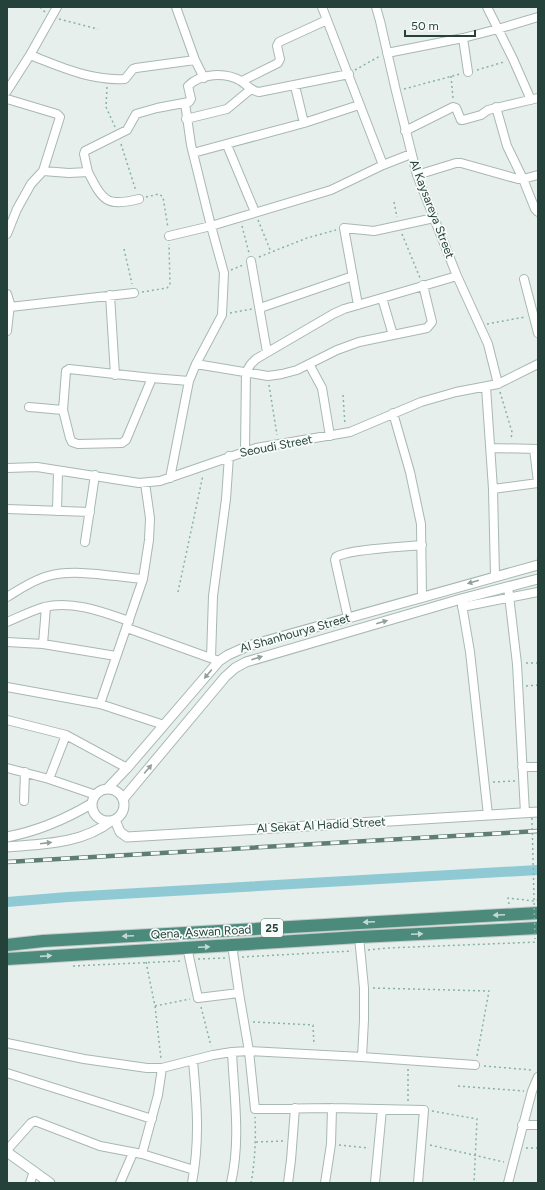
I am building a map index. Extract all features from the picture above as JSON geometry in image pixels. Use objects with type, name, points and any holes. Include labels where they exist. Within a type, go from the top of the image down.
[{"type":"highway","name":"Qena, Aswan Road","points":[[7,945],[66,940],[538,913]]},
{"type":"highway","name":"Qena, Aswan Road","points":[[7,959],[187,948],[233,951],[359,937],[536,934]]},
{"type":"street","points":[[7,91],[30,55],[57,7]]},
{"type":"street","points":[[176,7],[195,60],[204,78]]},
{"type":"street","points":[[322,7],[384,166]]},
{"type":"street","name":"Al Kaysareya Street","points":[[376,7],[405,131],[417,175],[457,276],[488,344],[498,384]]},
{"type":"street","points":[[405,131],[451,108],[454,108],[461,120],[463,120],[481,115],[496,107],[534,99],[487,7]]},
{"type":"street","points":[[387,53],[463,38],[538,17]]},
{"type":"street","points":[[242,81],[278,63],[280,60],[277,46],[279,42],[327,20]]},
{"type":"street","points":[[463,38],[468,72]]},
{"type":"street","points":[[30,55],[84,76],[108,79],[125,79],[133,69],[136,68],[195,60]]},
{"type":"street","points":[[139,199],[122,203],[114,203],[108,200],[97,189],[88,172],[84,154],[85,151],[127,130],[136,114],[157,108],[189,102],[191,99],[188,86],[204,78],[221,75],[233,77],[242,81],[251,89],[259,92],[349,74]]},
{"type":"street","points":[[295,86],[304,123]]},
{"type":"street","points":[[186,119],[227,109],[251,89]]},
{"type":"street","points":[[7,99],[56,114],[60,117],[43,171],[31,184],[17,209],[7,234]]},
{"type":"street","points":[[170,478],[189,381],[196,364],[222,315],[224,273],[193,153],[186,119],[185,103]]},
{"type":"street","points":[[193,153],[304,123],[359,105]]},
{"type":"street","points":[[496,107],[507,146],[523,179],[535,209],[538,212]]},
{"type":"street","points":[[227,145],[255,212]]},
{"type":"street","points":[[169,236],[211,226],[331,190],[411,154]]},
{"type":"street","points":[[417,175],[456,163],[462,163],[518,179],[538,175]]},
{"type":"street","points":[[43,171],[69,173],[88,172]]},
{"type":"street","points":[[358,305],[344,228],[374,231],[434,218]]},
{"type":"street","points":[[251,261],[267,352]]},
{"type":"street","points":[[260,308],[353,276]]},
{"type":"street","points":[[245,451],[246,372],[251,364],[267,352],[333,314],[423,285],[457,276]]},
{"type":"street","points":[[524,279],[538,333]]},
{"type":"street","points":[[196,364],[268,376],[290,373],[358,342],[427,328],[431,324],[423,285]]},
{"type":"street","points":[[10,307],[134,293]]},
{"type":"street","points":[[7,294],[10,307],[7,331]]},
{"type":"street","points":[[110,295],[115,374]]},
{"type":"street","points":[[382,298],[393,335]]},
{"type":"street","points":[[309,364],[322,388],[330,436]]},
{"type":"street","name":"Seoudi Street","points":[[7,468],[37,467],[145,483],[160,481],[245,451],[345,433],[363,427],[393,413],[440,396],[498,384],[538,364]]},
{"type":"street","points":[[152,378],[129,436],[126,440],[122,443],[78,444],[72,442],[63,410],[66,371],[69,369],[189,381]]},
{"type":"street","points":[[486,387],[493,489],[495,576]]},
{"type":"street","points":[[29,407],[63,410]]},
{"type":"street","points":[[393,413],[418,504],[422,545],[422,597]]},
{"type":"street","points":[[491,448],[536,449],[538,483],[493,489]]},
{"type":"street","points":[[7,622],[46,607],[66,605],[85,608],[104,612],[128,625],[215,660],[214,596],[226,500],[229,456]]},
{"type":"street","points":[[56,511],[58,471]]},
{"type":"street","points":[[85,542],[94,475]]},
{"type":"street","points":[[100,704],[143,579],[150,540],[150,518],[145,483]]},
{"type":"street","points":[[7,509],[90,512]]},
{"type":"street","points":[[348,618],[336,557],[363,551],[422,545]]},
{"type":"street","name":"Al Shanhourya Street","points":[[107,789],[164,725],[215,660],[243,648],[538,565]]},
{"type":"street","points":[[7,597],[34,581],[61,573],[78,573],[143,579]]},
{"type":"street","name":"Al Shanhourya Street","points":[[123,799],[225,677],[235,668],[246,662],[462,603],[508,587],[538,579]]},
{"type":"street","points":[[508,587],[517,664],[523,780],[532,814]]},
{"type":"street","points":[[488,815],[470,652],[462,603],[538,592]]},
{"type":"street","points":[[43,644],[46,607]]},
{"type":"street","points":[[7,642],[43,644],[116,656]]},
{"type":"street","points":[[7,687],[100,704],[164,725]]},
{"type":"street","points":[[7,720],[66,735],[127,768]]},
{"type":"street","points":[[49,779],[66,735]]},
{"type":"street","points":[[522,767],[538,767]]},
{"type":"street","points":[[7,768],[49,779],[96,795]]},
{"type":"street","points":[[24,801],[25,772]]},
{"type":"street","points":[[7,847],[53,842],[85,836],[99,830],[113,821],[119,817],[124,809],[123,799],[115,791],[107,789],[96,795],[92,804],[92,809],[97,818],[101,820],[113,821]]},
{"type":"street","points":[[7,837],[51,825],[72,816],[92,804]]},
{"type":"street","name":"Al Sekat Al Hadid Street","points":[[113,821],[120,832],[127,837],[488,815],[532,814]]},
{"type":"street","points":[[359,937],[359,951],[364,988],[362,1057]]},
{"type":"street","points":[[187,948],[198,998],[239,993]]},
{"type":"street","points":[[233,951],[245,1022],[255,1109],[408,1108],[424,1110],[418,1183]]},
{"type":"street","points":[[7,1043],[84,1059],[147,1068],[162,1068],[232,1052],[249,1051],[475,1065]]},
{"type":"street","points":[[231,1183],[235,1165],[237,1137],[232,1052]]},
{"type":"street","points":[[192,1183],[198,1143],[198,1114],[193,1061]]},
{"type":"street","points":[[142,1154],[158,1095],[162,1068]]},
{"type":"street","points":[[7,1073],[152,1119]]},
{"type":"street","points":[[508,1183],[522,1125],[532,1091],[538,1077]]},
{"type":"street","points":[[288,1183],[295,1108]]},
{"type":"street","points":[[325,1183],[331,1144],[332,1108]]},
{"type":"street","points":[[375,1183],[382,1109]]},
{"type":"street","points":[[50,1183],[7,1151],[31,1123],[35,1121],[100,1146],[142,1154],[194,1170]]},
{"type":"street","points":[[522,1125],[538,1125]]},
{"type":"street","points":[[120,1183],[133,1153]]},
{"type":"street","points":[[30,1183],[34,1171]]},
{"type":"path","points":[[50,17],[98,29]]},
{"type":"path","points":[[349,74],[387,53]]},
{"type":"path","points":[[468,72],[513,59]]},
{"type":"path","points":[[396,91],[451,76],[454,108]]},
{"type":"path","points":[[124,249],[134,293],[167,288],[170,285],[169,236],[163,196],[159,194],[139,199]]},
{"type":"path","points":[[394,202],[398,226],[423,285]]},
{"type":"path","points":[[255,212],[271,252]]},
{"type":"path","points":[[239,217],[251,261]]},
{"type":"path","points":[[224,273],[306,238],[344,228]]},
{"type":"path","points":[[222,315],[260,308]]},
{"type":"path","points":[[480,325],[533,316]]},
{"type":"path","points":[[268,376],[278,444]]},
{"type":"path","points":[[498,384],[512,432],[509,448]]},
{"type":"path","points":[[343,395],[345,433]]},
{"type":"path","points":[[178,592],[205,465]]},
{"type":"path","points":[[517,664],[538,663]]},
{"type":"path","points":[[518,686],[538,685]]},
{"type":"path","points":[[485,783],[523,780]]},
{"type":"path","points":[[532,814],[536,934]]},
{"type":"path","points":[[508,898],[534,901],[538,900]]},
{"type":"path","points":[[72,966],[190,960],[233,951],[359,951],[388,948],[538,942]]},
{"type":"path","points":[[145,950],[146,963],[155,1006],[162,1068]]},
{"type":"path","points":[[364,988],[489,991],[475,1065],[538,1071]]},
{"type":"path","points":[[155,1006],[198,998],[213,1056]]},
{"type":"path","points":[[245,1022],[313,1025],[315,1055]]},
{"type":"path","points":[[408,1061],[408,1108]]},
{"type":"path","points":[[458,1086],[532,1091]]},
{"type":"path","points":[[251,1183],[256,1142],[255,1109]]},
{"type":"path","points":[[424,1110],[477,1119],[474,1156],[474,1183]]},
{"type":"path","points":[[256,1142],[292,1141]]},
{"type":"path","points":[[422,1143],[512,1164]]},
{"type":"path","points":[[331,1144],[379,1148]]},
{"type":"waterway","points":[[7,902],[68,897],[538,870]]},
{"type":"railway","points":[[7,862],[538,831]]}]
